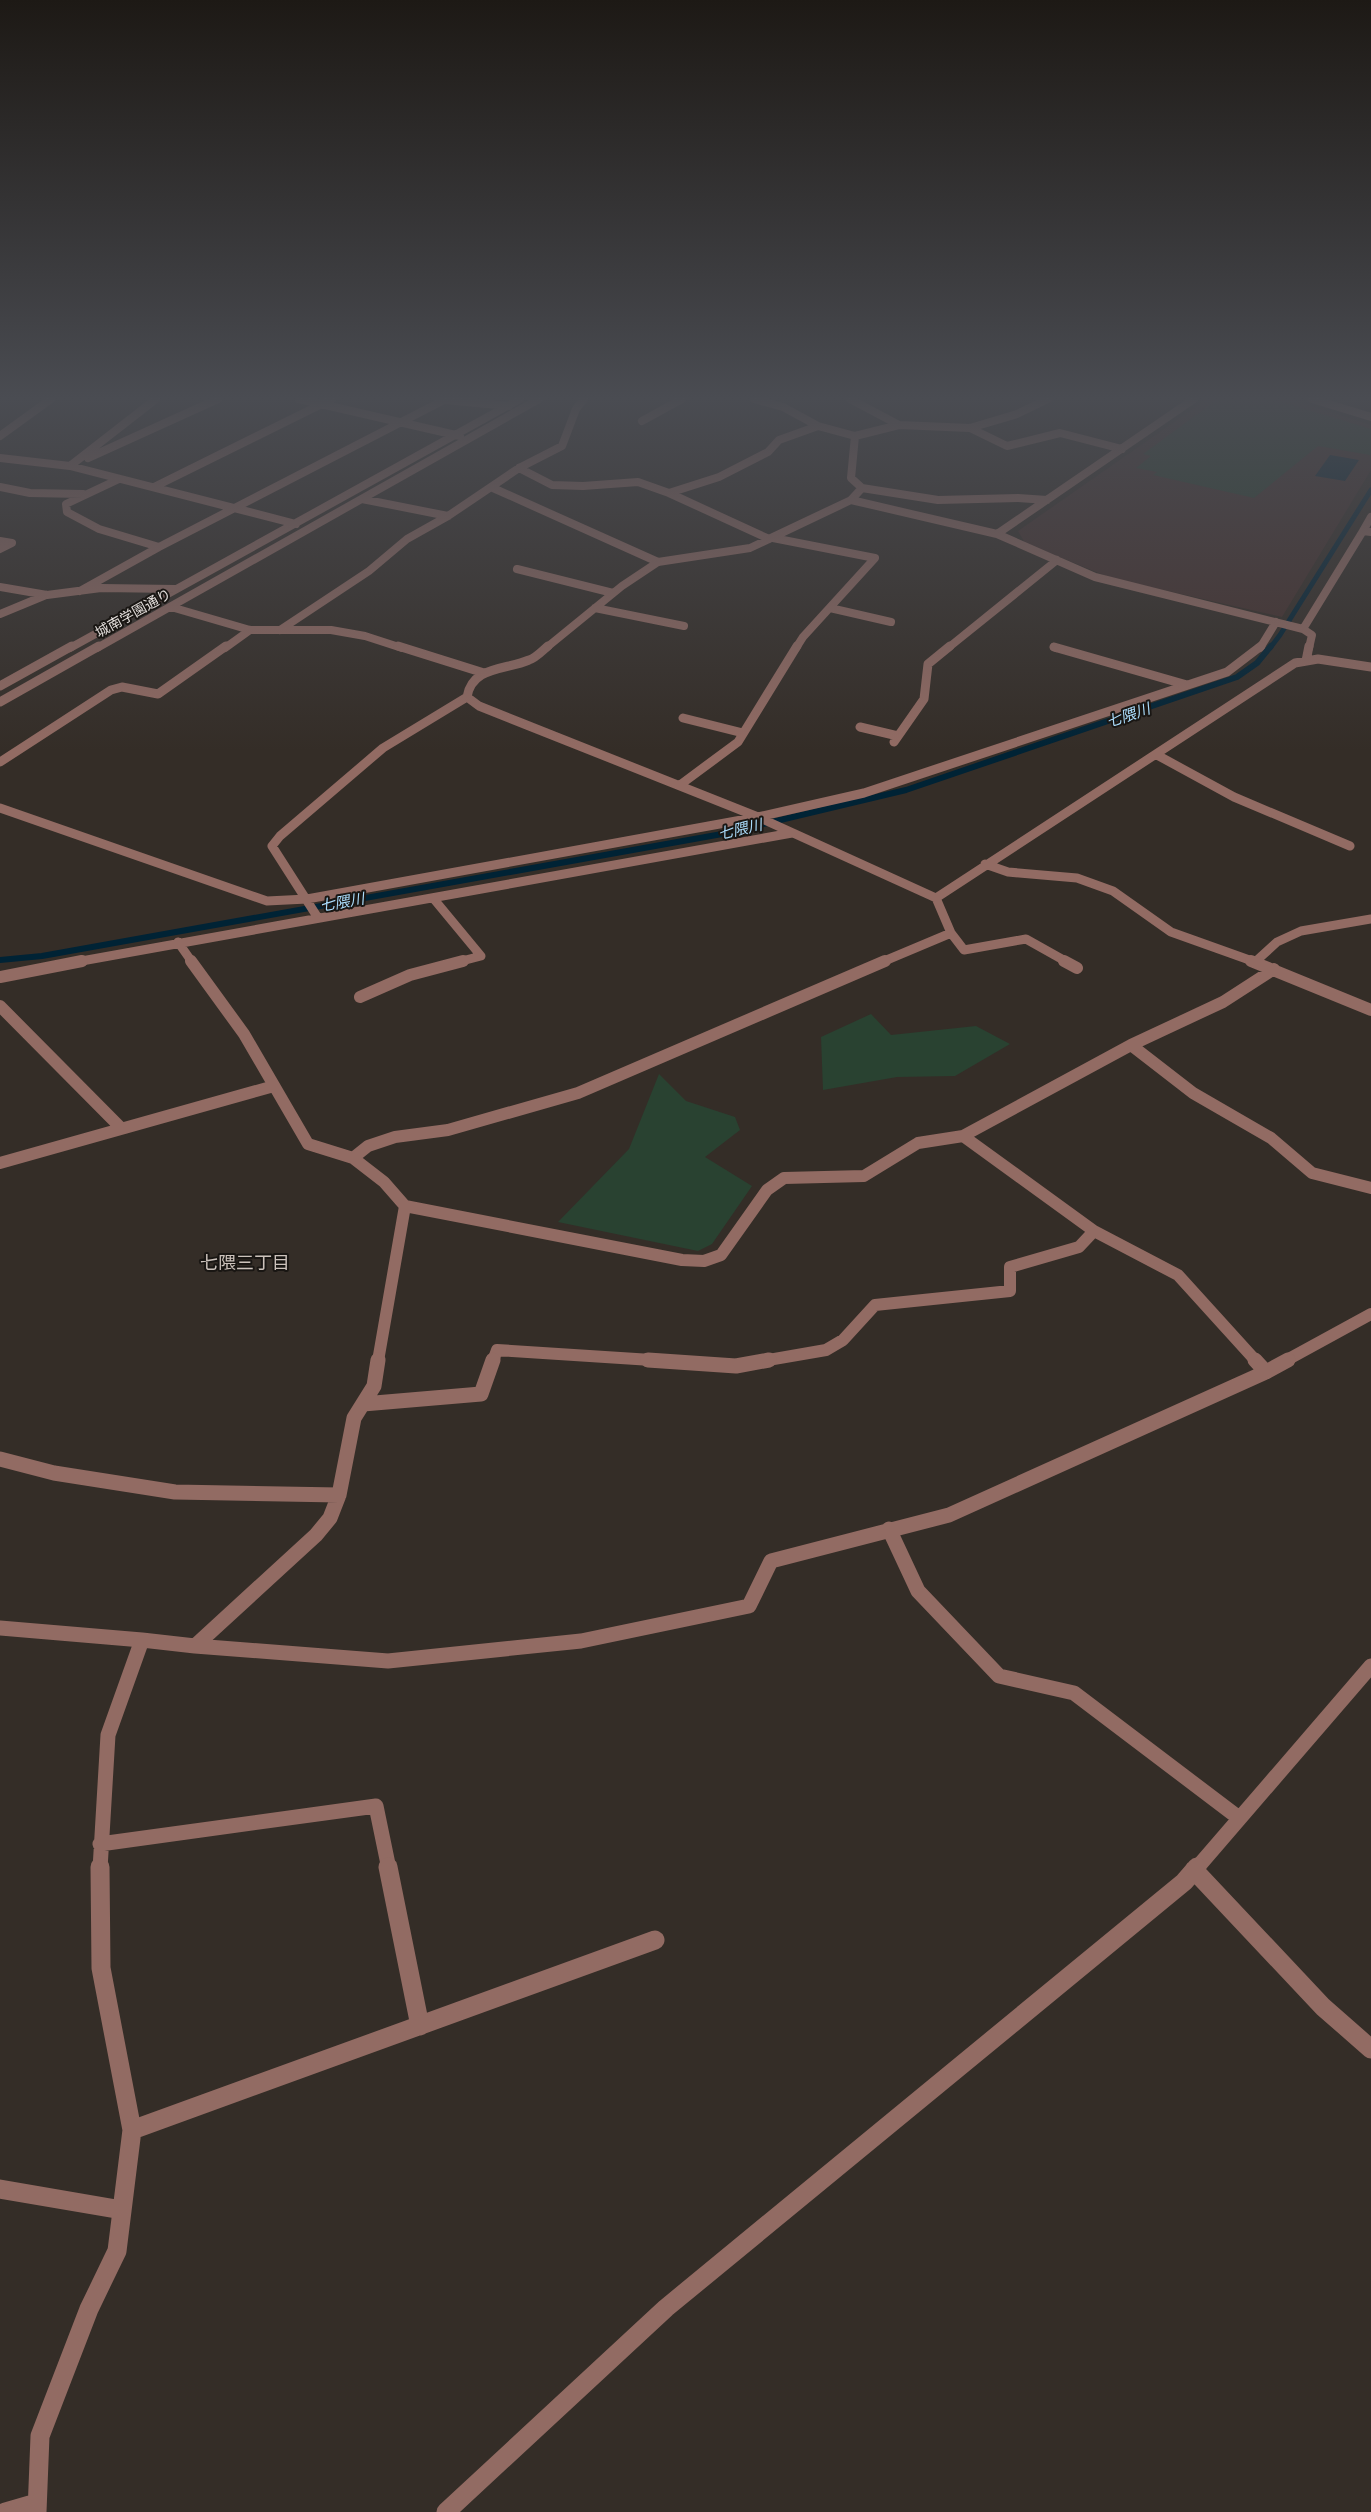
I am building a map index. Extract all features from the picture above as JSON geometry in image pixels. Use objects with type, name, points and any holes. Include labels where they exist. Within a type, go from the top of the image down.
[{"type":"street","points":[[75,516],[99,529],[159,547]]},
{"type":"street","points":[[80,591],[159,547],[221,516]]},
{"type":"street","points":[[265,516],[296,524]]},
{"type":"street","name":"城南学園通り","points":[[0,686],[310,516]]},
{"type":"street","name":"城南学園通り","points":[[0,702],[331,516]]},
{"type":"street","points":[[280,630],[369,571],[407,539],[448,516]]},
{"type":"street","points":[[556,516],[658,562]]},
{"type":"street","points":[[680,785],[738,742],[803,637],[875,558],[771,539],[721,516]]},
{"type":"street","points":[[318,918],[272,846],[280,836],[384,748],[467,697],[468,691],[480,674],[531,660],[613,593],[658,562],[750,548],[818,516]]},
{"type":"street","points":[[921,516],[997,534],[1095,577],[1303,629],[1312,635],[1306,661]]},
{"type":"street","points":[[997,534],[1023,516]]},
{"type":"street","points":[[1303,629],[1367,531],[1371,517]]},
{"type":"street","points":[[0,541],[12,543],[0,549]]},
{"type":"street","points":[[860,728],[896,739],[924,699],[928,664],[1057,560]]},
{"type":"street","points":[[517,569],[613,593]]},
{"type":"street","points":[[0,587],[47,595]]},
{"type":"street","points":[[0,614],[47,595],[80,591],[149,587],[198,591]]},
{"type":"street","points":[[171,606],[250,630],[331,630],[365,636],[484,673]]},
{"type":"street","points":[[595,608],[684,626]]},
{"type":"street","points":[[830,608],[892,622]]},
{"type":"street","points":[[0,808],[267,901],[307,899],[758,817],[864,792],[1227,672],[1239,665],[1263,645],[1276,622]]},
{"type":"street","points":[[0,762],[111,690],[122,687],[158,694],[250,630]]},
{"type":"street","points":[[1054,647],[1187,686]]},
{"type":"street","points":[[936,898],[985,864],[1157,755],[1295,663],[1318,659],[1371,667]]},
{"type":"street","points":[[467,697],[479,706],[758,817],[936,898],[951,933],[964,950],[1026,939],[1077,968]]},
{"type":"street","points":[[683,718],[744,733]]},
{"type":"street","points":[[1157,755],[1234,797],[1350,846]]},
{"type":"street","points":[[0,977],[178,942],[453,895],[787,831]]},
{"type":"street","points":[[985,864],[1008,872],[1077,878],[1113,891],[1171,932],[1274,969],[1371,1010]]},
{"type":"street","points":[[439,874],[453,895]]},
{"type":"street","points":[[360,997],[410,975],[481,956],[433,898]]},
{"type":"street","points":[[1255,962],[1277,942],[1301,931],[1371,919]]},
{"type":"street","points":[[353,1158],[368,1146],[395,1137],[448,1130],[578,1093],[699,1039],[951,933]]},
{"type":"street","points":[[178,942],[244,1034],[308,1144],[353,1158],[384,1182],[405,1206],[682,1260],[704,1261],[721,1255],[767,1190],[784,1178],[864,1176],[918,1142],[963,1136],[1131,1045],[1223,1002],[1274,969]]},
{"type":"street","points":[[0,1006],[121,1128]]},
{"type":"street","points":[[1131,1045],[1193,1093],[1272,1138],[1312,1173],[1371,1188]]},
{"type":"street","points":[[0,1163],[274,1086]]},
{"type":"street","points":[[963,1136],[1094,1230],[1178,1275],[1266,1372]]},
{"type":"street","points":[[195,1646],[316,1534],[330,1518],[339,1495],[354,1418],[374,1386],[405,1206]]},
{"type":"street","points":[[363,1404],[480,1394],[496,1350],[736,1366],[826,1350],[843,1340],[876,1305],[1010,1291],[1010,1266],[1078,1247],[1094,1230]]},
{"type":"street","points":[[0,1628],[388,1661],[581,1641],[749,1606],[771,1561],[949,1515],[1266,1372],[1371,1314]]},
{"type":"street","points":[[0,1459],[54,1473],[175,1492],[339,1495]]},
{"type":"street","points":[[889,1529],[918,1591],[999,1676],[1074,1693],[1239,1818]]},
{"type":"street","points":[[5,2512],[36,2508],[40,2436],[89,2309],[117,2251],[132,2130],[101,1968],[100,1844],[108,1735],[142,1640]]},
{"type":"street","points":[[446,2512],[666,2308],[1184,1882],[1371,1666]]},
{"type":"street","points":[[100,1844],[376,1806],[420,2026]]},
{"type":"street","points":[[1194,1870],[1323,2006],[1371,2049]]},
{"type":"street","points":[[132,2130],[655,1940]]},
{"type":"street","points":[[0,2189],[122,2210]]},
{"type":"shaded area","points":[[1039,516],[1343,516],[1282,617],[1111,578],[1025,543],[1018,531]]},
{"type":"green space","points":[[871,1014],[891,1035],[976,1026],[1010,1044],[955,1076],[897,1077],[823,1090],[821,1037]]},
{"type":"green space","points":[[659,1074],[686,1101],[735,1117],[740,1130],[705,1157],[752,1186],[712,1244],[698,1251],[558,1222],[629,1149]]},
{"type":"waterway","name":"七隈川","points":[[1270,648],[1355,516]]},
{"type":"waterway","name":"七隈川","points":[[0,960],[42,956],[722,834],[906,790],[1237,677],[1257,663],[1271,646]]},
{"type":"district","name":"七隈三丁目","points":[[245,1262]]}]
